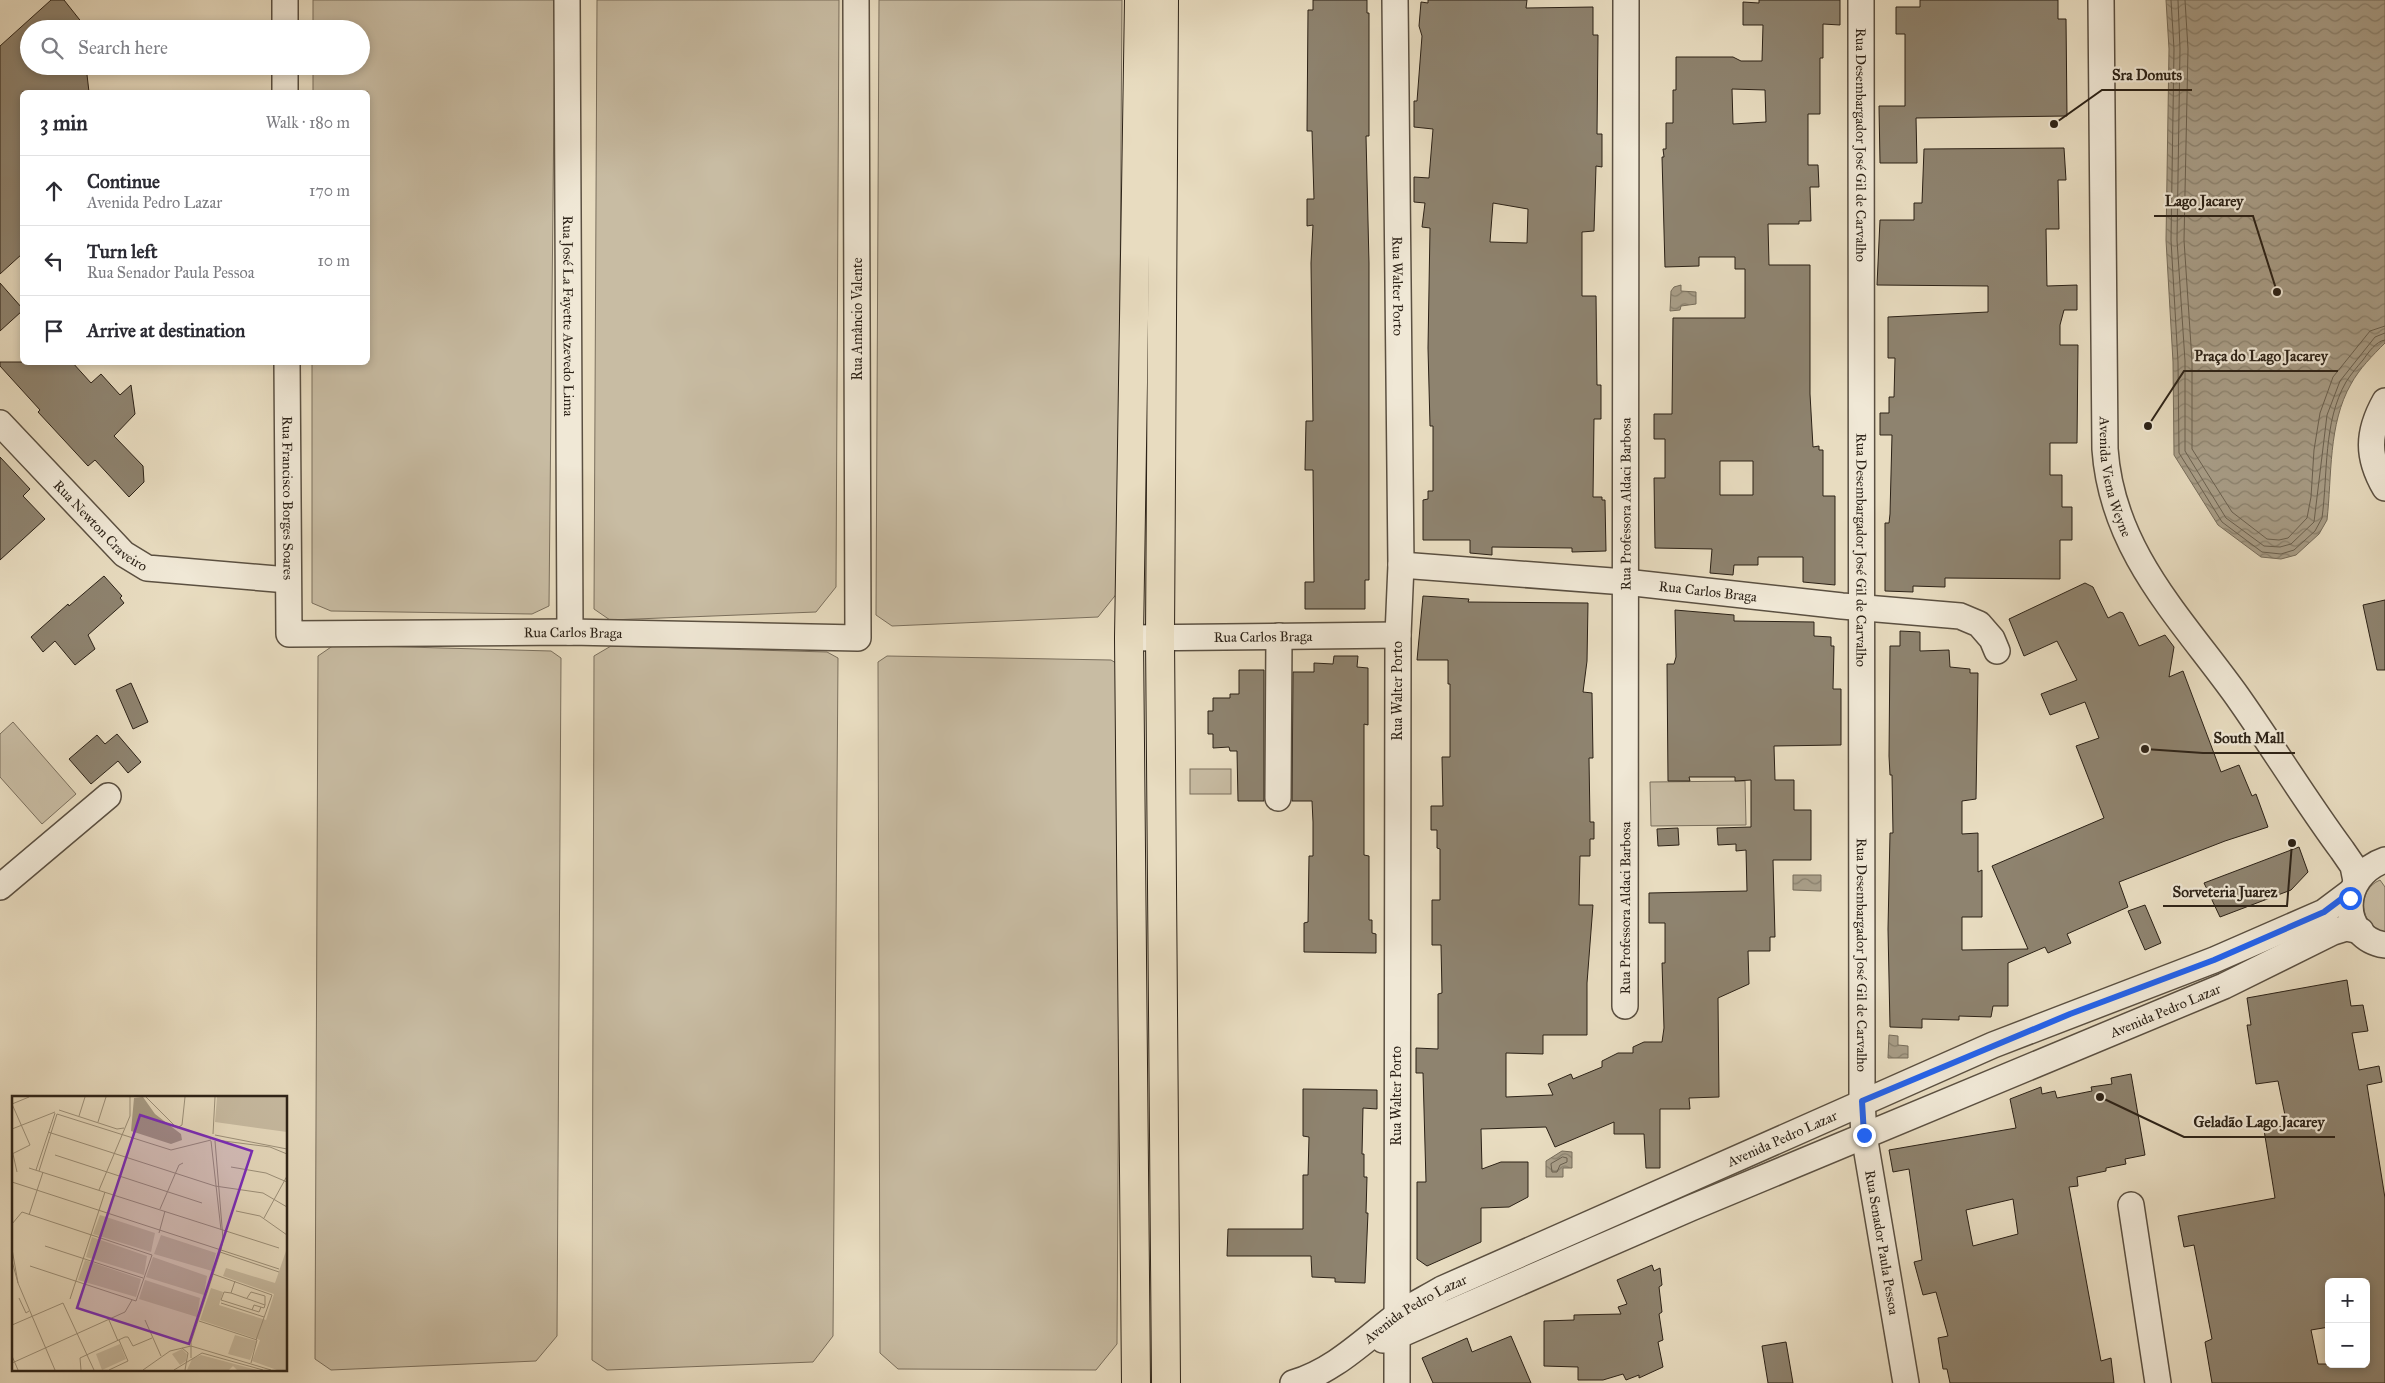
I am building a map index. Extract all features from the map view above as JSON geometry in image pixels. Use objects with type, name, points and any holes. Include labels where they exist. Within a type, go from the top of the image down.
[{"type":"main road","points":[[1136,1383],[1129,638],[1139,0]]},
{"type":"main road","points":[[1164,0],[1160,637],[1166,1383]]},
{"type":"main road","points":[[1131,840],[1162,839]]},
{"type":"main road","points":[[1134,1143],[1164,1145]]},
{"type":"street","points":[[285,0],[285,20]]},
{"type":"street","name":"Rua José La Fayette Azevedo Lima","points":[[567,0],[570,632]]},
{"type":"street","name":"Rua Amâncio Valente","points":[[856,0],[858,638]]},
{"type":"street","name":"Rua Walter Porto","points":[[1394,0],[1401,565],[1398,635],[1397,1383]]},
{"type":"street","name":"Rua Professora Aldaci Barbosa","points":[[1625,1006],[1626,0]]},
{"type":"street","name":"Rua Desembargador José Gil de Carvalho","points":[[1861,0],[1862,1101]]},
{"type":"street","name":"Avenida Viena Weyne","points":[[2101,0],[2105,449],[2106,472],[2116,510],[2146,572],[2236,696],[2353,866],[2354,886],[2350,909],[2361,931]]},
{"type":"street","points":[[285,75],[285,90]]},
{"type":"street","name":"Rua Francisco Borges Soares","points":[[287,365],[289,634]]},
{"type":"street","points":[[2385,401],[2374,425],[2370,440],[2374,466],[2385,488]]},
{"type":"street","name":"Rua Newton Craveiro","points":[[0,423],[124,554],[147,568],[288,580]]},
{"type":"street","name":"Rua Carlos Braga","points":[[1401,565],[1625,582],[1863,608],[1960,616],[1979,624],[1992,638],[1997,650]]},
{"type":"street","name":"Rua Carlos Braga","points":[[289,634],[570,632],[858,638]]},
{"type":"street","name":"Rua Carlos Braga","points":[[1129,638],[1398,635]]},
{"type":"street","points":[[1278,798],[1279,636]]},
{"type":"street","points":[[0,887],[108,796]]},
{"type":"street","name":"Avenida Pedro Lazar","points":[[1397,1326],[1442,1289],[1680,1182],[1862,1101],[2070,1014],[2214,960],[2332,908],[2354,886],[2366,869],[2385,860]]},
{"type":"street","name":"Avenida Pedro Lazar","points":[[1293,1383],[1321,1372],[1359,1347],[1397,1326],[1691,1208],[2083,1043],[2224,986],[2333,932],[2346,928],[2361,931]]},
{"type":"street","points":[[2361,931],[2384,951]]},
{"type":"street","points":[[2070,1014],[2083,1043]]},
{"type":"street","name":"Rua Senador Paula Pessoa","points":[[1862,1101],[1864,1135],[1906,1383]]},
{"type":"street","points":[[1680,1182],[1691,1208]]},
{"type":"street","points":[[2131,1206],[2158,1383]]},
{"type":"shaded area","points":[[313,0],[555,0],[549,606],[532,614],[331,611],[312,603],[312,365],[370,365],[370,90],[313,90],[313,75],[370,75],[370,20],[313,20]]},
{"type":"shaded area","points":[[597,0],[839,0],[836,587],[816,612],[610,620],[594,609]]},
{"type":"shaded area","points":[[879,0],[1122,0],[1118,592],[1098,617],[892,626],[876,615]]},
{"type":"shaded area","points":[[334,645],[551,651],[561,658],[557,1336],[536,1361],[331,1370],[315,1359],[318,656]]},
{"type":"shaded area","points":[[611,646],[827,652],[838,658],[833,1336],[813,1362],[607,1370],[592,1360],[594,656]]},
{"type":"shaded area","points":[[887,656],[1111,660],[1121,666],[1117,1344],[1096,1370],[898,1369],[880,1353],[878,662]]},
{"type":"shaded area","points":[[13,722],[76,794],[42,824],[0,777],[0,734]]},
{"type":"shaded area","points":[[1190,769],[1231,769],[1231,794],[1190,794]]},
{"type":"shaded area","points":[[1745,781],[1746,825],[1651,826],[1650,782]]},
{"type":"shaded area","points":[[2380,880],[2385,887],[2385,932],[2370,923],[2364,908],[2364,899],[2367,892],[2372,885]]},
{"type":"water","points":[[2166,0],[2385,0],[2385,343],[2358,373],[2351,384],[2338,416],[2332,450],[2327,520],[2319,534],[2296,555],[2281,559],[2261,557],[2218,525],[2174,455],[2173,362],[2166,240],[2169,49]]},
{"type":"water","points":[[1681,285],[1681,291],[1696,292],[1696,304],[1681,306],[1680,310],[1670,311],[1671,291],[1674,287]]},
{"type":"water","points":[[1793,875],[1821,875],[1821,891],[1793,890]]},
{"type":"water","points":[[1889,1035],[1898,1036],[1898,1045],[1908,1046],[1908,1058],[1888,1058]]},
{"type":"water","points":[[1562,1151],[1572,1152],[1572,1168],[1563,1168],[1563,1177],[1546,1177],[1546,1161]]},
{"type":"building","points":[[51,0],[64,0],[80,20],[29,20]]},
{"type":"building","points":[[1313,0],[1367,0],[1367,13],[1369,13],[1369,136],[1366,136],[1369,263],[1369,580],[1365,580],[1365,609],[1305,609],[1305,582],[1314,582],[1313,470],[1305,470],[1306,421],[1313,421],[1311,263],[1313,225],[1307,226],[1307,199],[1314,199],[1312,131],[1307,131],[1308,10],[1313,10]]},
{"type":"building","points":[[1428,0],[1527,0],[1526,8],[1593,7],[1593,35],[1598,35],[1597,134],[1602,134],[1602,167],[1596,166],[1594,231],[1582,232],[1582,296],[1596,296],[1597,385],[1601,385],[1601,419],[1594,419],[1593,497],[1602,497],[1602,500],[1605,500],[1606,551],[1572,552],[1572,548],[1492,547],[1492,555],[1470,553],[1470,540],[1423,540],[1423,500],[1428,499],[1428,491],[1433,491],[1433,426],[1430,426],[1428,348],[1430,228],[1422,227],[1425,203],[1414,202],[1414,177],[1429,178],[1433,129],[1414,127],[1414,101],[1417,101],[1422,36],[1419,26],[1421,2],[1428,3]],"holes":[[[1493,203],[1528,209],[1527,243],[1490,242]]]},
{"type":"building","points":[[1759,0],[1840,0],[1840,25],[1823,24],[1823,58],[1820,58],[1820,114],[1808,114],[1808,165],[1818,165],[1819,187],[1810,187],[1811,221],[1799,221],[1799,224],[1768,224],[1769,265],[1810,265],[1810,394],[1813,447],[1819,446],[1819,450],[1823,450],[1823,496],[1835,496],[1835,585],[1803,582],[1803,557],[1758,557],[1758,565],[1734,565],[1733,575],[1710,573],[1712,549],[1655,548],[1654,478],[1665,478],[1665,439],[1654,439],[1654,414],[1672,414],[1673,318],[1745,318],[1745,269],[1735,269],[1735,257],[1699,257],[1699,266],[1665,267],[1662,157],[1664,157],[1663,149],[1666,149],[1666,123],[1673,123],[1676,57],[1733,57],[1741,61],[1762,61],[1763,25],[1743,25],[1743,2],[1759,3]],"holes":[[[1732,89],[1765,90],[1766,122],[1733,124]],[[1720,461],[1753,461],[1753,495],[1720,495]]]},
{"type":"building","points":[[1920,0],[2058,0],[2058,19],[2066,19],[2067,116],[1916,118],[1917,163],[1880,163],[1879,106],[1905,106],[1905,34],[1896,34],[1896,7],[1920,7]]},
{"type":"building","points":[[20,28],[20,75],[87,75],[89,90],[20,90],[20,256],[0,274],[0,46]]},
{"type":"building","points":[[2064,148],[2066,180],[2058,180],[2059,229],[2046,229],[2047,286],[2077,285],[2077,310],[2064,310],[2060,325],[2060,345],[2078,345],[2077,443],[2050,443],[2050,475],[2062,475],[2062,507],[2072,507],[2072,540],[2060,540],[2060,579],[1945,578],[1945,587],[1913,586],[1913,592],[1885,591],[1885,523],[1889,523],[1890,514],[1892,435],[1880,435],[1880,413],[1889,413],[1889,397],[1894,397],[1895,358],[1888,358],[1888,317],[1988,312],[1988,286],[1877,285],[1880,220],[1914,220],[1914,203],[1922,203],[1924,149]]},
{"type":"building","points":[[0,283],[20,306],[20,313],[0,331]]},
{"type":"building","points":[[0,362],[20,362],[20,365],[75,365],[91,383],[101,374],[120,395],[131,385],[135,414],[114,436],[143,466],[144,482],[129,497],[95,460],[88,466],[38,412],[40,410],[0,366]]},
{"type":"building","points":[[0,457],[30,489],[23,496],[45,519],[0,560]]},
{"type":"building","points":[[104,576],[122,596],[120,598],[124,603],[88,635],[95,649],[75,665],[55,641],[43,652],[31,637],[68,604],[69,606]]},
{"type":"building","points":[[2085,583],[2093,587],[2108,618],[2120,612],[2123,613],[2139,646],[2165,635],[2174,647],[2169,677],[2183,671],[2221,772],[2239,765],[2252,796],[2256,794],[2268,827],[2225,841],[2119,882],[2128,907],[2067,934],[2071,943],[2048,953],[2045,947],[2008,963],[2008,1006],[1993,1006],[1991,1017],[1959,1016],[1959,1020],[1922,1019],[1922,1028],[1890,1027],[1888,929],[1890,833],[1893,833],[1892,775],[1890,775],[1889,756],[1890,646],[1900,646],[1900,631],[1920,632],[1920,651],[1949,650],[1950,667],[1970,669],[1970,673],[1978,673],[1976,799],[1962,801],[1962,834],[1978,833],[1978,872],[1982,870],[1982,917],[1962,917],[1962,950],[2028,949],[1992,866],[2104,818],[2076,746],[2099,738],[2085,702],[2050,715],[2041,694],[2077,680],[2057,641],[2024,656],[2009,619]]},
{"type":"building","points":[[1423,596],[1469,599],[1468,602],[1588,603],[1587,661],[1583,692],[1592,693],[1593,758],[1589,758],[1590,822],[1594,822],[1594,839],[1590,839],[1590,856],[1580,856],[1579,905],[1593,905],[1587,983],[1587,1035],[1543,1035],[1543,1054],[1506,1053],[1506,1097],[1553,1095],[1548,1084],[1571,1074],[1573,1079],[1602,1067],[1602,1061],[1618,1053],[1633,1053],[1633,1047],[1644,1042],[1662,1042],[1664,1028],[1662,963],[1665,963],[1665,923],[1649,923],[1649,893],[1747,891],[1746,850],[1736,851],[1736,844],[1718,845],[1717,828],[1751,827],[1751,780],[1735,781],[1735,777],[1689,777],[1690,781],[1668,781],[1667,664],[1674,664],[1676,657],[1675,610],[1734,615],[1734,621],[1814,622],[1814,636],[1831,637],[1831,646],[1834,646],[1833,689],[1841,689],[1841,745],[1774,746],[1775,780],[1794,780],[1794,810],[1811,810],[1811,860],[1773,860],[1775,937],[1770,937],[1770,951],[1748,951],[1749,984],[1718,998],[1719,1097],[1689,1098],[1690,1109],[1660,1109],[1660,1168],[1646,1168],[1644,1134],[1614,1134],[1614,1122],[1555,1147],[1546,1127],[1481,1129],[1482,1169],[1501,1162],[1528,1162],[1528,1197],[1509,1207],[1481,1208],[1481,1242],[1427,1266],[1417,1259],[1417,1182],[1426,1182],[1423,1073],[1416,1073],[1416,1048],[1438,1049],[1438,994],[1442,993],[1441,945],[1432,945],[1432,900],[1440,900],[1440,849],[1437,848],[1437,830],[1431,830],[1431,806],[1443,806],[1442,757],[1450,757],[1450,684],[1448,684],[1448,660],[1417,660]]},
{"type":"building","points":[[2385,600],[2385,670],[2377,670],[2363,605]]},
{"type":"building","points":[[1334,656],[1358,656],[1357,667],[1368,668],[1368,725],[1364,724],[1364,855],[1369,856],[1369,920],[1372,920],[1372,933],[1376,934],[1376,953],[1304,952],[1304,923],[1308,922],[1309,856],[1313,856],[1313,822],[1312,801],[1292,801],[1293,672],[1314,672],[1314,663],[1333,664]]},
{"type":"building","points":[[1239,670],[1264,670],[1264,801],[1238,801],[1237,751],[1230,751],[1229,747],[1213,748],[1213,734],[1208,734],[1208,711],[1213,711],[1213,698],[1230,698],[1230,694],[1239,694]]},
{"type":"building","points":[[131,683],[148,722],[133,729],[116,690]]},
{"type":"building","points":[[117,734],[141,762],[128,773],[118,761],[91,784],[69,759],[97,735],[105,744]]},
{"type":"building","points":[[1678,828],[1679,845],[1658,846],[1657,829]]},
{"type":"building","points":[[2299,847],[2308,872],[2291,890],[2220,917],[2204,883]]},
{"type":"building","points":[[2145,905],[2161,943],[2145,950],[2128,911]]},
{"type":"building","points":[[2347,980],[2351,1006],[2363,1005],[2368,1031],[2352,1033],[2359,1070],[2379,1066],[2382,1082],[2367,1085],[2385,1198],[2385,1383],[2212,1383],[2205,1342],[2212,1339],[2194,1245],[2184,1247],[2178,1216],[2275,1198],[2264,1130],[2287,1125],[2278,1081],[2256,1084],[2247,1025],[2251,1025],[2247,998]]},
{"type":"building","points":[[2131,1074],[2145,1155],[2125,1159],[2126,1164],[2106,1168],[2106,1171],[2077,1177],[2078,1186],[2069,1187],[2101,1361],[2111,1358],[2114,1383],[1950,1383],[1947,1369],[1943,1369],[1938,1338],[1948,1336],[1936,1292],[1923,1295],[1914,1262],[1922,1260],[1909,1169],[1893,1172],[1889,1150],[2016,1128],[2010,1099],[2041,1087],[2042,1094],[2055,1091],[2057,1098],[2092,1091],[2091,1087],[2112,1084],[2111,1078]],"holes":[[[2013,1199],[2018,1234],[1973,1246],[1966,1210]]]},
{"type":"building","points":[[1303,1089],[1377,1090],[1377,1109],[1363,1108],[1362,1154],[1364,1154],[1364,1177],[1367,1177],[1366,1213],[1368,1213],[1365,1283],[1335,1282],[1335,1278],[1312,1277],[1311,1256],[1227,1256],[1228,1229],[1303,1229],[1303,1175],[1308,1175],[1309,1137],[1303,1136]]},
{"type":"building","points":[[1652,1265],[1654,1271],[1660,1268],[1662,1285],[1659,1287],[1662,1312],[1659,1314],[1663,1340],[1658,1342],[1663,1367],[1639,1378],[1639,1375],[1626,1380],[1623,1374],[1603,1380],[1578,1380],[1578,1367],[1544,1366],[1544,1321],[1574,1320],[1574,1315],[1621,1314],[1618,1307],[1627,1304],[1617,1280]]},
{"type":"building","points":[[1511,1336],[1531,1383],[1433,1383],[1422,1358],[1467,1338],[1472,1352]]},
{"type":"building","points":[[1786,1342],[1793,1383],[1768,1383],[1762,1346]]},
{"type":"place","name":"Sra Donuts","points":[[2054,124]]},
{"type":"place","name":"Lago Jacarey","points":[[2277,292]]},
{"type":"place","name":"Praça do Lago Jacarey","points":[[2148,426]]},
{"type":"place","name":"South Mall","points":[[2145,749]]},
{"type":"place","name":"Sorveteria Juarez","points":[[2292,843]]},
{"type":"place","name":"Geladão Lago Jacarey","points":[[2100,1097]]},
{"type":"route","points":[[1864,1135],[1862,1101],[2070,1014],[2214,960],[2332,908],[2352,891],[2350,898]]}]
